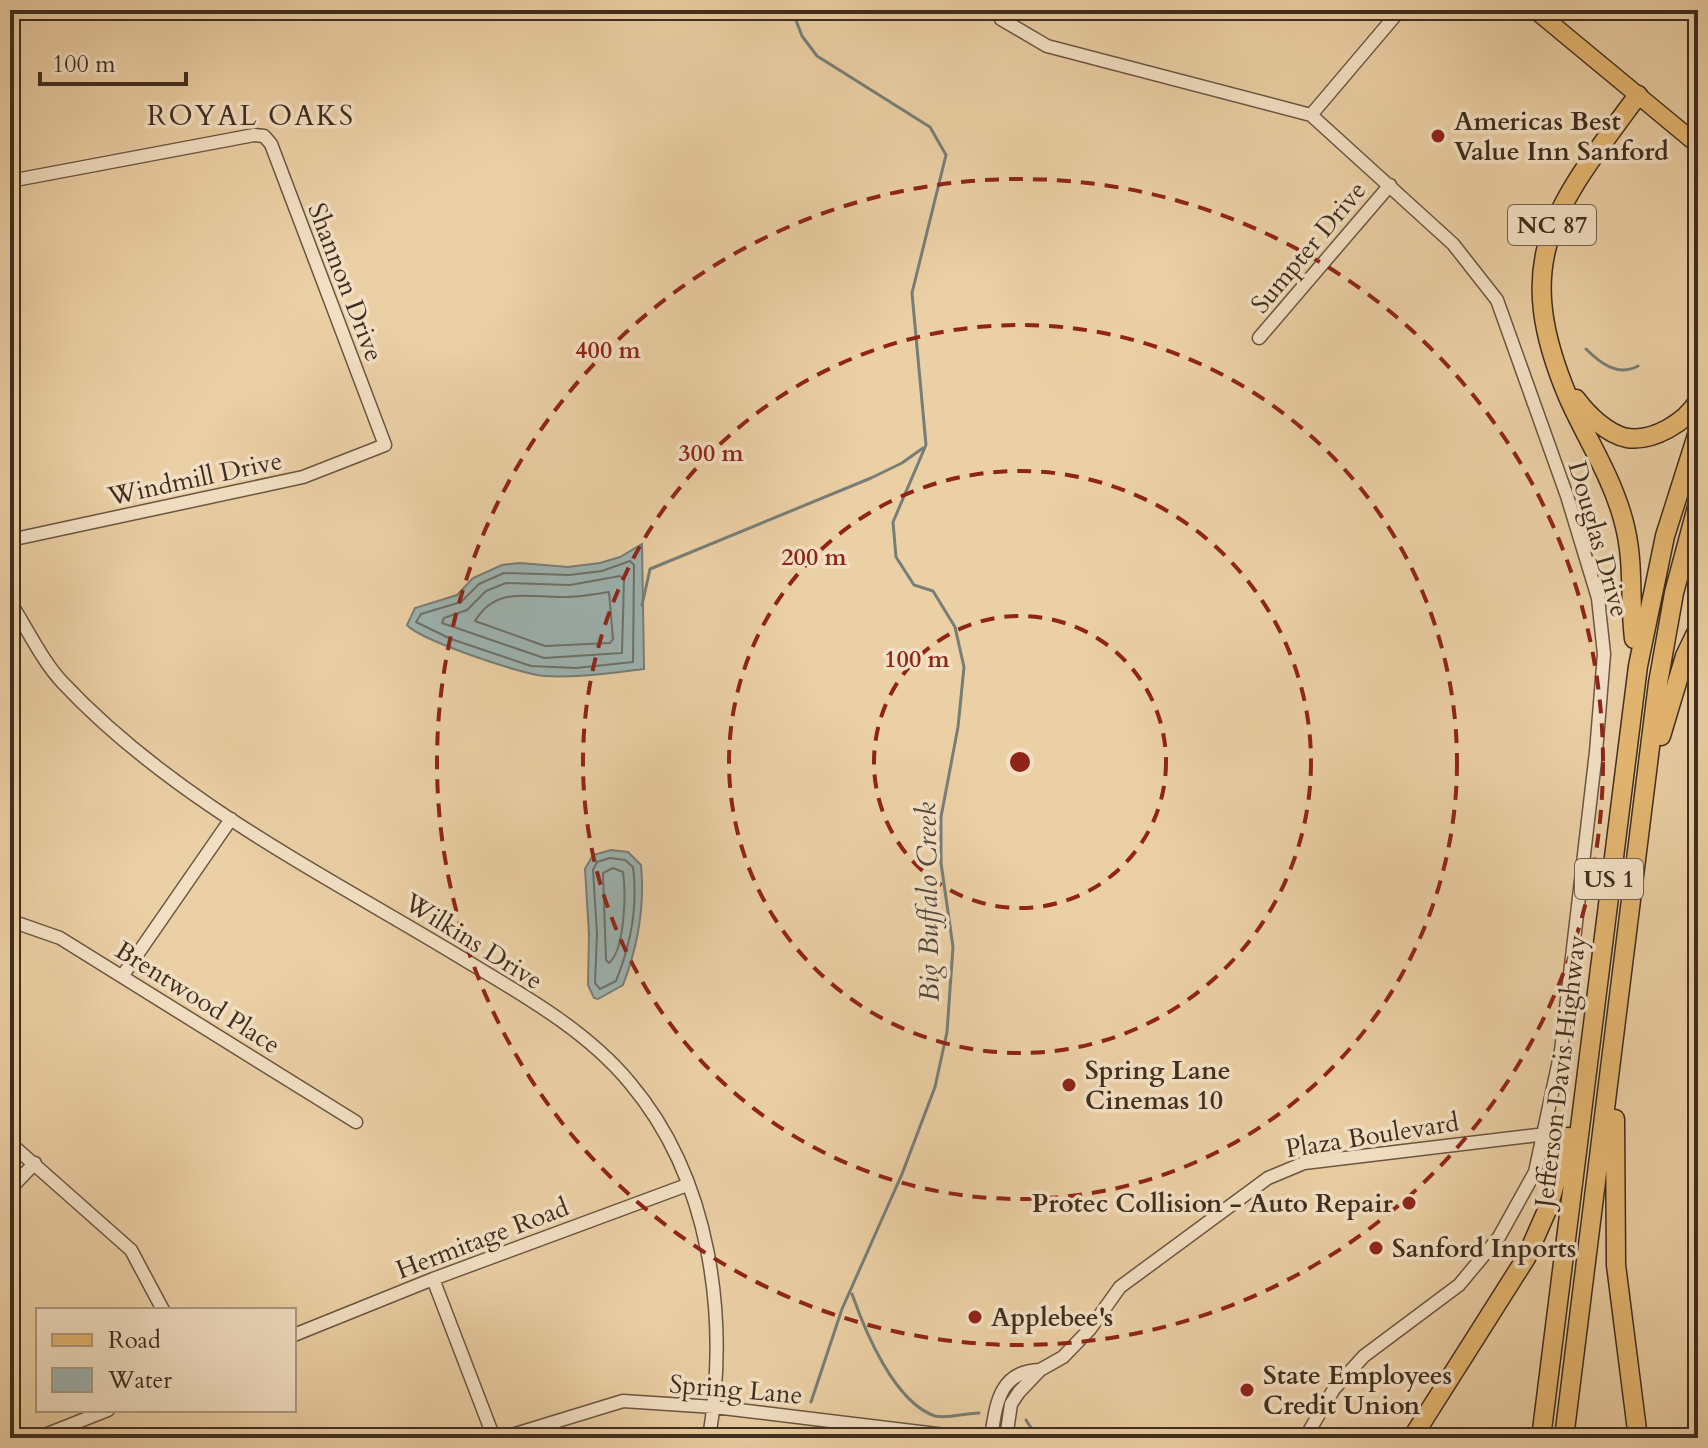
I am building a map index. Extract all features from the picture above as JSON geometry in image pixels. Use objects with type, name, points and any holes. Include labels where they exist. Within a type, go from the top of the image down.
[{"type":"highway","name":"NC 87","points":[[1638,95],[1573,184],[1546,244],[1541,274],[1541,307],[1546,337],[1562,376],[1591,416],[1626,438],[1646,436],[1677,424],[1698,401]]},
{"type":"highway","points":[[1562,376],[1609,478],[1623,517],[1633,564],[1638,666]]},
{"type":"highway","name":"Jefferson Davis Highway","points":[[1541,1438],[1638,666],[1665,536],[1698,432]]},
{"type":"highway","name":"Jefferson Davis Highway","points":[[1564,1438],[1646,772],[1674,593],[1698,503]]},
{"type":"highway","points":[[1646,772],[1658,748],[1670,699],[1698,629]]},
{"type":"highway","points":[[1614,1036],[1616,1265],[1638,1438]]},
{"type":"highway","points":[[1412,1438],[1526,1258],[1548,1208],[1572,1115],[1583,1094]]},
{"type":"main road","points":[[1535,10],[1698,145]]},
{"type":"street","points":[[1311,115],[1400,10]]},
{"type":"street","name":"Douglas Drive","points":[[1001,19],[1047,46],[1311,115],[1453,244],[1497,300],[1567,496],[1598,598],[1604,654],[1596,752],[1561,1051],[1546,1134],[1535,1172],[1499,1237],[1459,1285],[1364,1356],[1334,1389],[1305,1438]]},
{"type":"street","name":"Shannon Drive","points":[[10,181],[254,135],[264,136],[271,144],[385,445]]},
{"type":"street","name":"Sumpter Drive","points":[[1259,338],[1390,185]]},
{"type":"street","name":"Windmill Drive","points":[[10,540],[303,477],[385,445]]},
{"type":"street","name":"Wilkins Drive","points":[[10,602],[61,681],[128,744],[231,819],[572,1029],[629,1081],[659,1122],[687,1185],[711,1264],[719,1335],[709,1438]]},
{"type":"street","points":[[123,975],[231,819]]},
{"type":"street","name":"Brentwood Place","points":[[10,924],[20,924],[60,938],[356,1122]]},
{"type":"street","name":"Plaza Boulevard","points":[[1006,1438],[1011,1404],[1040,1370],[1063,1357],[1082,1338],[1120,1287],[1285,1168],[1442,1144],[1546,1134]]},
{"type":"street","points":[[10,1143],[131,1250],[162,1308]]},
{"type":"street","points":[[10,1189],[35,1163]]},
{"type":"street","name":"Hermitage Road","points":[[296,1334],[433,1279],[687,1185]]},
{"type":"street","points":[[433,1279],[494,1438]]},
{"type":"street","name":"Plaza Boulevard","points":[[991,1438],[997,1400],[1003,1385],[1025,1370],[1040,1370]]},
{"type":"street","name":"Spring Lane","points":[[502,1438],[623,1401],[714,1407],[970,1438]]},
{"type":"street","points":[[37,1438],[103,1412]]},
{"type":"water","points":[[642,544],[644,669],[594,675],[533,674],[451,647],[407,625],[415,608],[457,595],[473,578],[502,565],[520,563],[568,567],[600,563],[620,557]]},
{"type":"water","points":[[611,850],[628,852],[641,865],[641,911],[633,956],[623,985],[598,999],[594,998],[588,985],[585,869],[593,855]]},
{"type":"waterway","name":"Big Buffalo Creek","points":[[792,10],[802,36],[817,56],[930,127],[946,155],[912,293],[926,445],[893,522],[896,557],[914,585],[933,591],[955,627],[964,667],[958,727],[941,817],[941,863],[953,947],[947,1032],[935,1087],[902,1174],[842,1309],[811,1402]]},
{"type":"waterway","points":[[1586,349],[1616,369],[1638,366]]},
{"type":"waterway","points":[[642,605],[650,569],[871,478],[902,463],[923,448]]},
{"type":"waterway","points":[[852,1294],[883,1364],[907,1396],[935,1416],[979,1413]]},
{"type":"waterway","points":[[1026,1420],[1035,1434]]},
{"type":"waterway","name":"Big Buffalo Creek","points":[[806,1438],[807,1430]]},
{"type":"place","name":"Americas Best Value Inn Sanford","points":[[1438,136]]},
{"type":"place","name":"Spring Lane Cinemas 10","points":[[1069,1085]]},
{"type":"place","name":"Protec Collision - Auto Repair","points":[[1409,1203]]},
{"type":"place","name":"Sanford Inports","points":[[1376,1248]]},
{"type":"place","name":"Applebee's","points":[[975,1317]]},
{"type":"place","name":"State Employees Credit Union","points":[[1247,1390]]},
{"type":"district","name":"ROYAL OAKS","points":[[251,115]]}]
